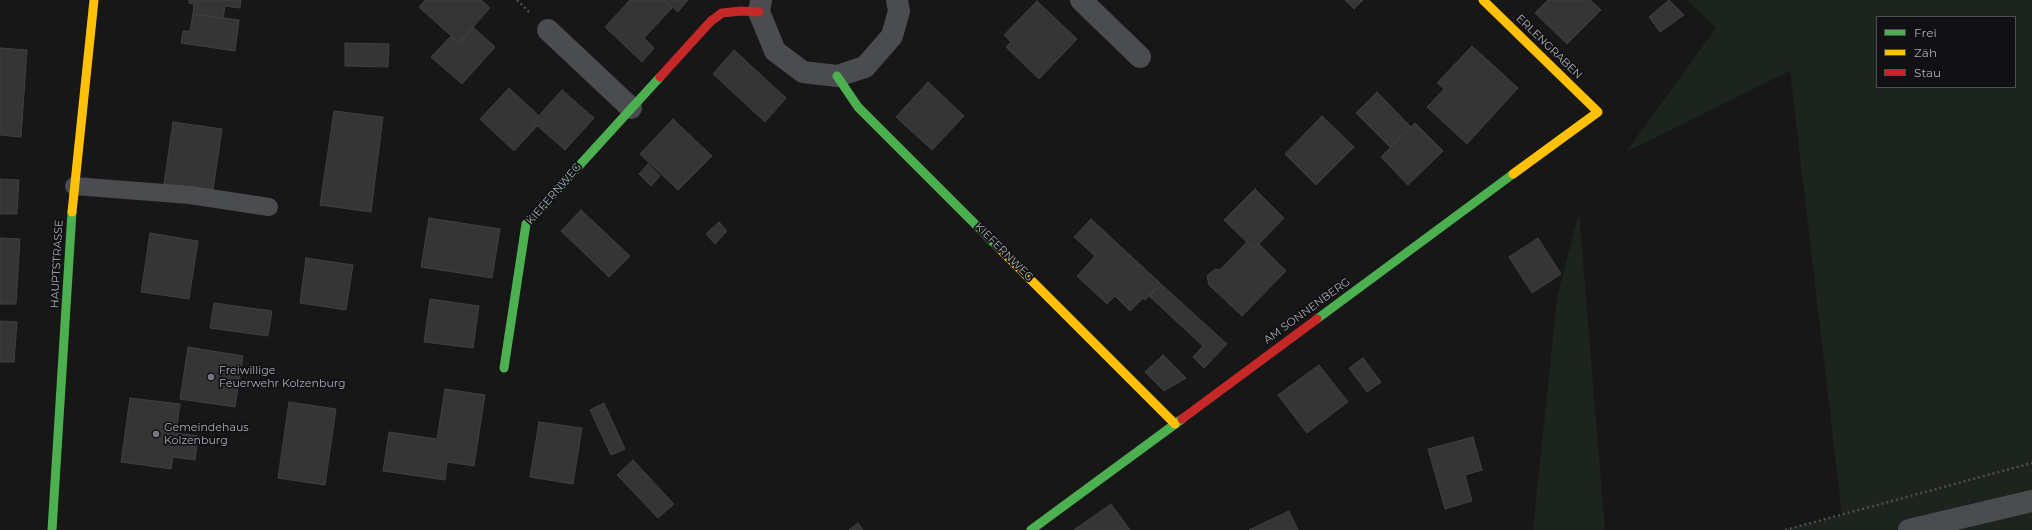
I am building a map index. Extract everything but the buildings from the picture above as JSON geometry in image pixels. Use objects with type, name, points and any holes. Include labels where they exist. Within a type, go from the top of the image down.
[{"type":"street","name":"HAUPTSTRASSE","points":[[52,530],[74,186],[94,0]]},
{"type":"street","name":"KIEFERNWEG","points":[[504,368],[526,224],[711,21],[722,13],[741,11],[760,6],[775,51],[804,72],[837,76],[865,66],[892,36],[898,11],[897,0]]},
{"type":"street","points":[[1081,0],[1140,57]]},
{"type":"street","name":"ERLENGRABEN","points":[[1483,0],[1598,112]]},
{"type":"street","points":[[548,30],[631,108]]},
{"type":"street","name":"KIEFERNWEG","points":[[837,76],[858,107],[1175,424]]},
{"type":"street","name":"AM SONNENBERG","points":[[1031,530],[1598,112]]},
{"type":"street","points":[[1909,530],[2032,501]]},
{"type":"lane","points":[[74,186],[163,195],[190,195],[269,207]]},
{"type":"path","points":[[1785,530],[2032,463]]},
{"type":"shaded area","points":[[1687,0],[2032,0],[2032,530],[1783,530],[1842,515],[1790,71],[1626,152],[1716,28]]},
{"type":"shaded area","points":[[1579,213],[1605,530],[1533,530],[1557,297]]},
{"type":"traffic: fast","points":[[837,76],[858,107],[997,246]]},
{"type":"traffic: fast","points":[[504,368],[526,224],[660,77]]},
{"type":"traffic: fast","points":[[1317,319],[1513,174]]},
{"type":"traffic: fast","points":[[52,530],[72,212]]},
{"type":"traffic: fast","points":[[1031,530],[1182,419]]},
{"type":"traffic: slow","points":[[72,212],[94,0]]},
{"type":"traffic: slow","points":[[1483,0],[1598,112],[1513,174]]},
{"type":"traffic: slow","points":[[997,246],[1175,424]]},
{"type":"traffic: jam","points":[[660,77],[711,21],[722,13],[741,11],[759,12]]},
{"type":"traffic: jam","points":[[1182,419],[1317,319]]},
{"type":"place","name":"Freiwillige Feuerwehr Kolzenburg","points":[[211,377]]},
{"type":"place","name":"Gemeindehaus Kolzenburg","points":[[156,434]]}]
